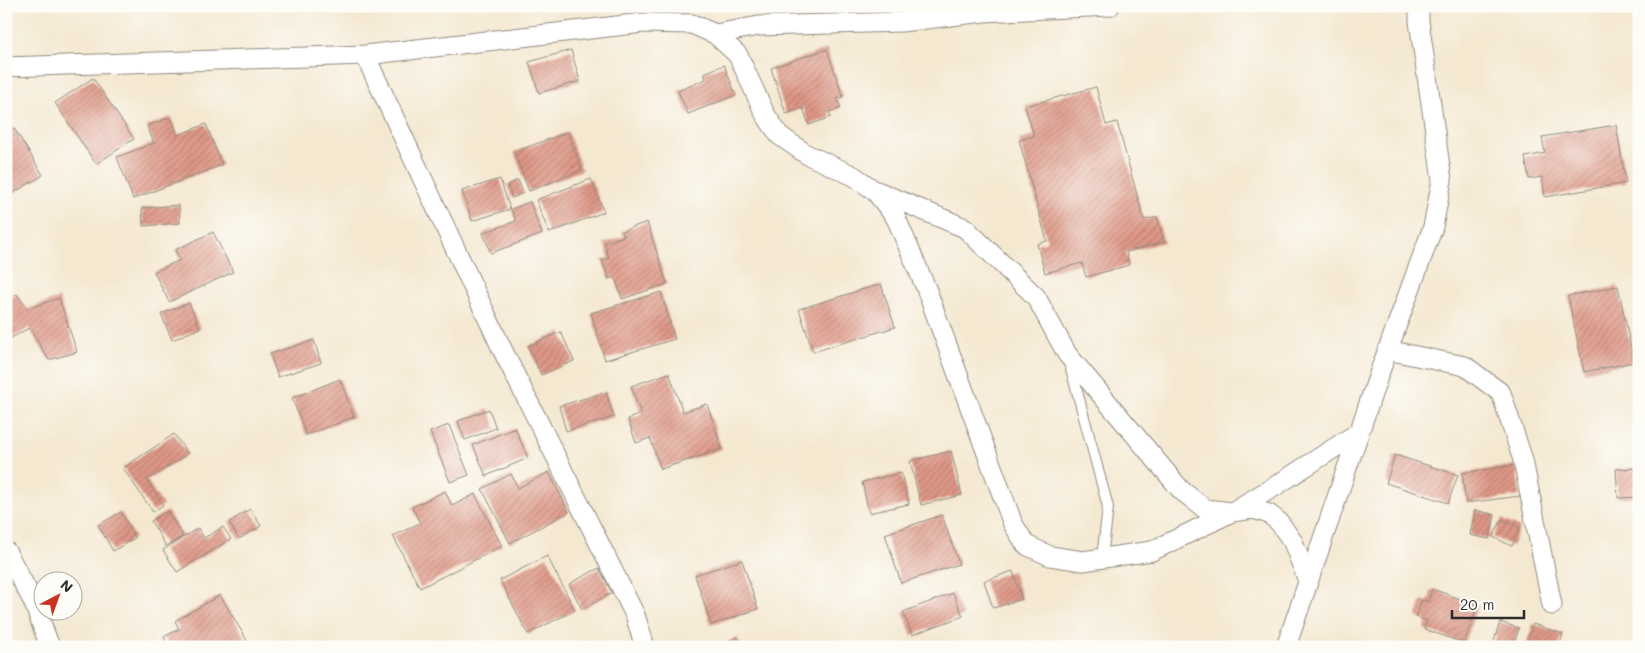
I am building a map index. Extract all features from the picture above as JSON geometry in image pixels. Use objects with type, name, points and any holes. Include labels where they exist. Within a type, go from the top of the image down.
[{"type":"street","points":[[715,34],[759,26],[901,22],[984,12],[1110,6]]},
{"type":"street","points":[[1286,647],[1387,350],[1433,227],[1442,180],[1419,21],[1419,6]]},
{"type":"street","points":[[6,67],[365,55],[643,24],[692,24],[715,34],[738,55],[765,114],[779,135],[806,154],[854,176],[875,191],[965,228],[1036,297],[1067,354],[1181,490],[1205,509],[1232,512],[1253,510],[1269,514],[1279,522],[1293,542],[1308,581]]},
{"type":"street","points":[[365,55],[498,341],[635,615],[645,647]]},
{"type":"street","points":[[875,191],[896,218],[926,288],[1013,524],[1026,545],[1050,556],[1083,561],[1152,551],[1232,512],[1359,432]]},
{"type":"street","points":[[1387,350],[1465,366],[1501,393],[1523,460],[1552,605]]},
{"type":"street","points":[[6,550],[33,601],[50,647]]},
{"type":"lane","points":[[1067,354],[1108,507],[1102,558]]},
{"type":"building","points":[[827,49],[843,97],[837,99],[841,108],[829,112],[831,117],[809,125],[803,108],[786,114],[771,68]]},
{"type":"building","points":[[571,50],[580,81],[539,93],[529,62]]},
{"type":"building","points":[[724,65],[736,95],[688,114],[678,91],[706,79],[704,73]]},
{"type":"building","points":[[93,78],[134,139],[96,164],[55,103]]},
{"type":"building","points":[[1096,87],[1106,125],[1117,122],[1144,220],[1157,217],[1164,242],[1126,252],[1129,265],[1086,277],[1082,263],[1045,273],[1037,244],[1047,241],[1019,140],[1034,136],[1025,106]]},
{"type":"building","points":[[171,117],[178,135],[206,124],[222,165],[133,199],[117,157],[154,143],[147,126]]},
{"type":"building","points":[[1616,125],[1626,183],[1545,197],[1542,177],[1529,179],[1525,157],[1545,153],[1542,137]]},
{"type":"building","points":[[14,128],[43,175],[7,197],[6,132]]},
{"type":"building","points":[[568,132],[582,170],[529,191],[514,152]]},
{"type":"building","points":[[500,179],[510,209],[472,221],[462,191]]},
{"type":"building","points":[[591,179],[604,212],[549,233],[536,200]]},
{"type":"building","points":[[518,180],[523,193],[512,198],[507,185]]},
{"type":"building","points":[[530,202],[542,234],[491,253],[483,233],[516,221],[511,209]]},
{"type":"building","points":[[179,205],[180,223],[143,226],[142,208]]},
{"type":"building","points":[[647,222],[667,284],[622,299],[615,277],[609,279],[602,260],[609,258],[604,243],[624,236],[622,231]]},
{"type":"building","points":[[213,232],[233,272],[169,302],[154,272],[180,260],[175,250]]},
{"type":"building","points":[[881,284],[895,327],[813,352],[799,309]]},
{"type":"building","points":[[1618,286],[1634,362],[1584,372],[1568,296]]},
{"type":"building","points":[[661,292],[675,339],[605,360],[591,313]]},
{"type":"building","points":[[17,294],[27,309],[59,298],[77,352],[49,360],[29,328],[6,341],[6,300]]},
{"type":"building","points":[[189,303],[200,328],[172,340],[161,314]]},
{"type":"building","points":[[561,332],[574,361],[541,375],[528,346]]},
{"type":"building","points":[[314,340],[321,363],[278,377],[270,354]]},
{"type":"building","points":[[669,373],[683,412],[707,404],[722,449],[661,469],[650,438],[636,443],[628,419],[641,414],[631,386]]},
{"type":"building","points":[[340,379],[354,417],[306,435],[292,398]]},
{"type":"building","points":[[606,392],[614,417],[566,431],[559,406]]},
{"type":"building","points":[[489,409],[496,428],[465,440],[458,421]]},
{"type":"building","points":[[449,425],[469,475],[450,482],[430,432]]},
{"type":"building","points":[[515,428],[528,458],[486,476],[473,445]]},
{"type":"building","points":[[174,434],[188,454],[147,480],[163,505],[153,512],[123,468]]},
{"type":"building","points":[[951,451],[962,495],[921,505],[910,461]]},
{"type":"building","points":[[1395,455],[1458,475],[1448,503],[1386,483]]},
{"type":"building","points":[[1516,465],[1520,496],[1466,503],[1462,473]]},
{"type":"building","points":[[1639,468],[1639,497],[1618,498],[1616,469]]},
{"type":"building","points":[[549,472],[569,512],[510,543],[482,489],[511,474],[518,488]]},
{"type":"building","points":[[901,473],[909,504],[869,513],[862,482]]},
{"type":"building","points":[[445,491],[452,506],[475,494],[502,546],[420,588],[393,536],[420,523],[412,507]]},
{"type":"building","points":[[250,509],[261,526],[239,539],[229,522]]},
{"type":"building","points":[[1475,510],[1495,515],[1489,539],[1470,535]]},
{"type":"building","points":[[167,511],[183,536],[166,546],[151,521]]},
{"type":"building","points":[[121,512],[135,538],[113,551],[98,525]]},
{"type":"building","points":[[942,515],[959,564],[901,583],[885,534]]},
{"type":"building","points":[[1502,519],[1520,528],[1512,546],[1493,537]]},
{"type":"building","points":[[223,527],[231,539],[177,572],[163,550],[198,528],[204,538]]},
{"type":"building","points":[[547,556],[575,610],[528,634],[500,580]]},
{"type":"building","points":[[742,560],[758,609],[711,625],[695,575]]},
{"type":"building","points":[[599,568],[612,593],[582,609],[569,584]]},
{"type":"building","points":[[1013,571],[1022,599],[993,608],[984,581]]},
{"type":"building","points":[[1432,589],[1478,605],[1464,643],[1424,629],[1427,621],[1416,617],[1422,600],[1428,602]]},
{"type":"building","points":[[953,593],[963,616],[912,635],[903,612]]},
{"type":"building","points":[[220,595],[251,647],[169,647],[164,637],[179,629],[175,621]]},
{"type":"building","points":[[1500,622],[1519,628],[1513,647],[1492,647]]},
{"type":"building","points":[[1533,624],[1563,634],[1559,647],[1525,647]]},
{"type":"building","points":[[737,637],[742,647],[718,647]]}]
